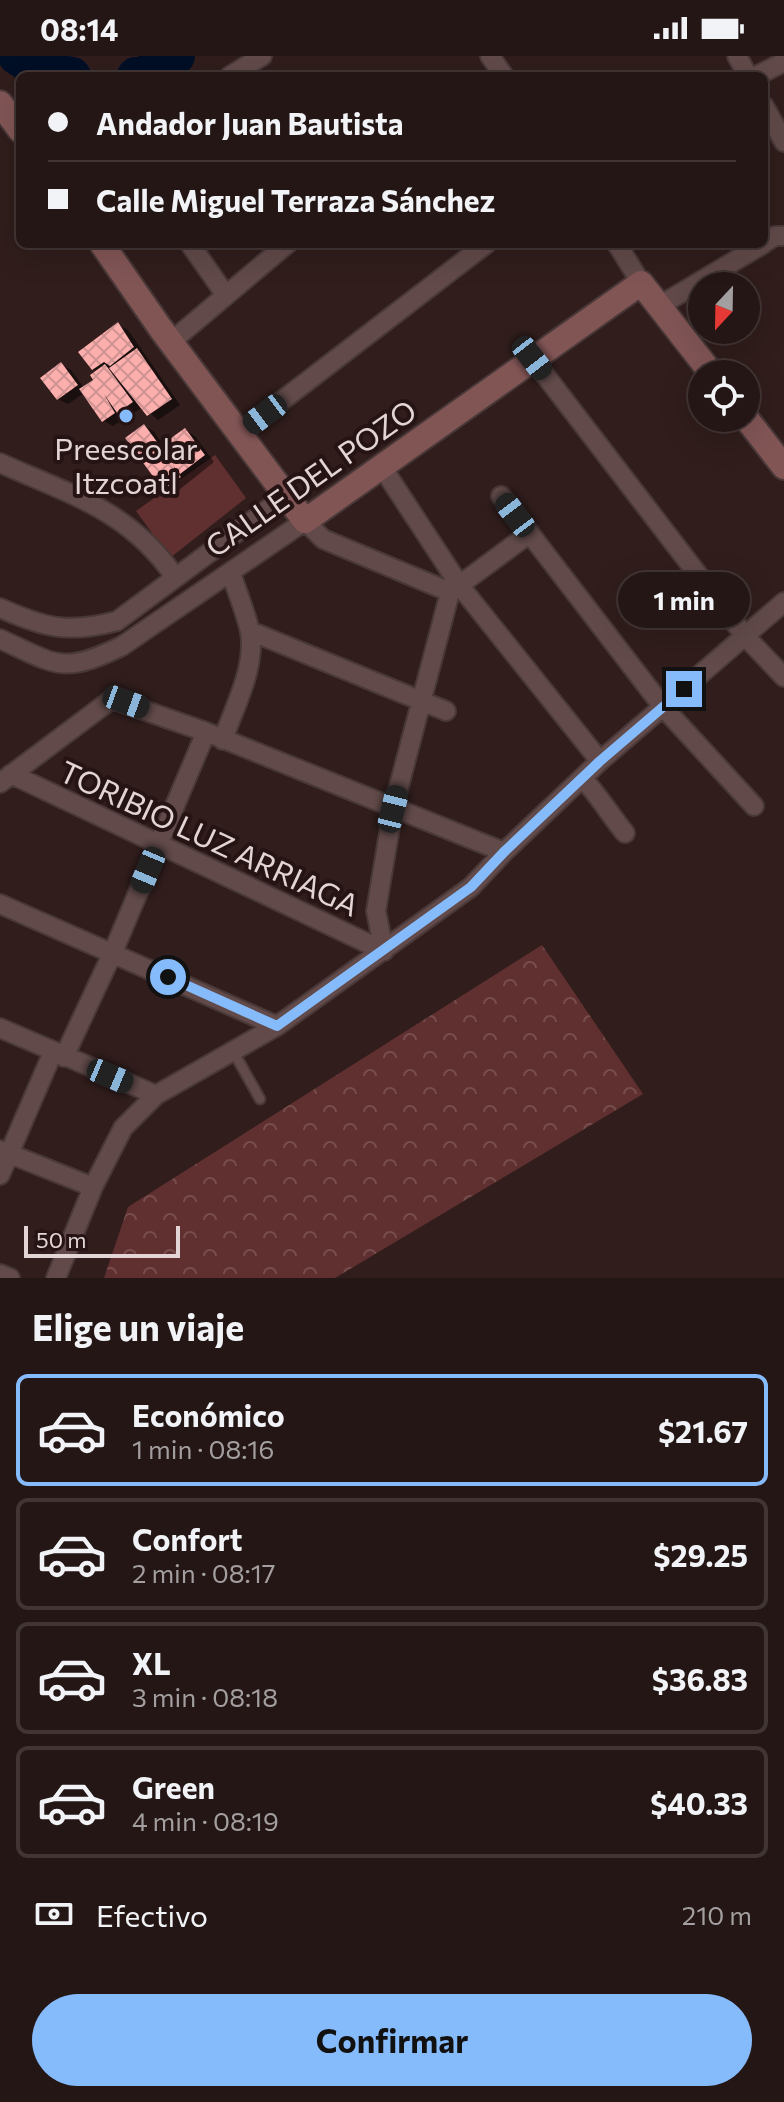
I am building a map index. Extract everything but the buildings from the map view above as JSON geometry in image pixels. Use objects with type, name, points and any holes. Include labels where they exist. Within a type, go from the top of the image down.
[{"type":"main road","points":[[0,103],[16,125]]},
{"type":"main road","points":[[105,248],[305,521]]},
{"type":"main road","points":[[641,283],[701,360]]},
{"type":"main road","name":"CALLE DEL POZO","points":[[305,521],[641,283]]},
{"type":"main road","points":[[757,432],[784,467]]},
{"type":"street","points":[[236,72],[262,56]]},
{"type":"street","points":[[764,72],[784,62]]},
{"type":"street","points":[[768,113],[784,142]]},
{"type":"street","points":[[193,248],[225,294]]},
{"type":"street","points":[[172,341],[282,248]]},
{"type":"street","points":[[241,432],[481,248]]},
{"type":"street","points":[[619,248],[641,283]]},
{"type":"street","points":[[659,306],[756,248]]},
{"type":"street","points":[[532,358],[745,636],[784,677]]},
{"type":"street","points":[[0,463],[113,514],[158,552],[175,577]]},
{"type":"street","points":[[382,467],[455,589],[600,761]]},
{"type":"street","points":[[0,608],[37,624],[87,629],[117,621],[287,495]]},
{"type":"street","points":[[501,496],[663,707],[754,806]]},
{"type":"street","points":[[305,521],[323,539],[455,589]]},
{"type":"street","name":"CALLE DEL POZO","points":[[0,639],[63,665],[89,662],[122,646],[305,521]]},
{"type":"street","points":[[384,951],[376,911],[393,809],[420,701],[455,589],[530,533]]},
{"type":"street","points":[[0,1175],[4,1152],[113,952],[160,843],[249,667],[250,631],[231,573]]},
{"type":"street","points":[[56,1278],[93,1187],[123,1128],[156,1095],[277,1026],[471,887],[600,761],[784,602]]},
{"type":"street","points":[[250,631],[446,711]]},
{"type":"street","points":[[6,778],[112,699],[214,736],[504,852]]},
{"type":"street","name":"TORIBIO LUZ ARRIAGA","points":[[6,778],[160,843],[384,951]]},
{"type":"street","points":[[582,778],[625,833]]},
{"type":"street","points":[[0,904],[277,1026]]},
{"type":"street","points":[[0,1028],[156,1095]]},
{"type":"street","points":[[4,1152],[93,1187]]},
{"type":"street","points":[[0,1274],[10,1278]]},
{"type":"lane","points":[[233,1051],[260,1099]]},
{"type":"green space","points":[[215,455],[246,498],[170,558],[136,511]]},
{"type":"green space","points":[[542,945],[643,1094],[335,1278],[104,1278],[128,1207]]},
{"type":"waterway","points":[[17,56],[39,70],[50,72]]},
{"type":"waterway","points":[[149,72],[176,56]]},
{"type":"place","name":"Preescolar Itzcoatl","points":[[126,416]]},
{"type":"route","points":[[168,977],[277,1026],[471,887],[600,761],[684,689]]}]
